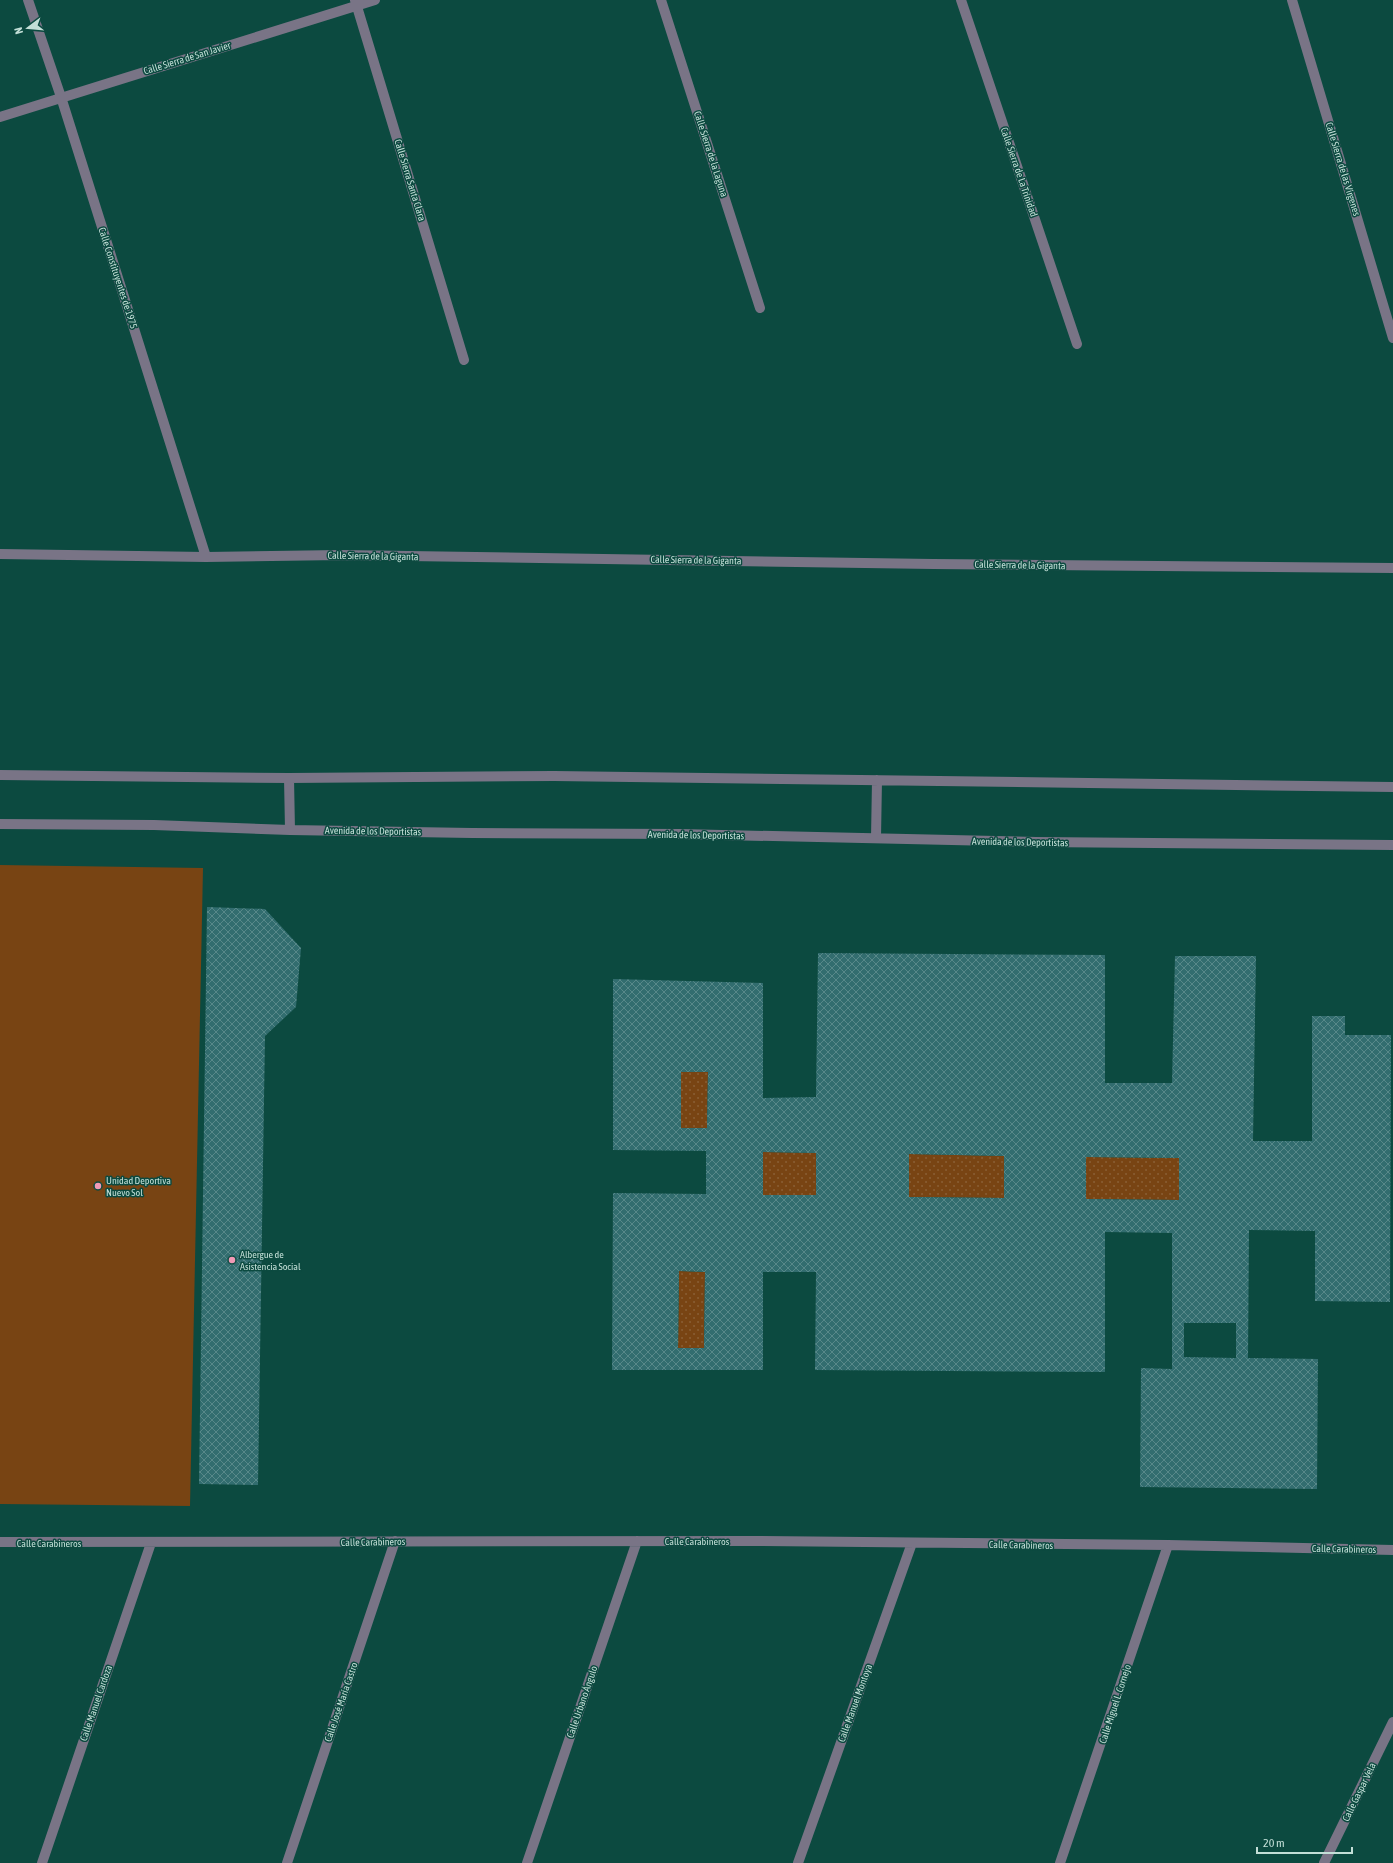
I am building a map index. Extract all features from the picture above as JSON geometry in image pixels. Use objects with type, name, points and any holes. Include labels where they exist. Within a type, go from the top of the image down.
[{"type":"street","name":"Calle Constituyentes de 1975","points":[[28,0],[206,556]]},
{"type":"street","name":"Calle Sierra de San Javier","points":[[0,117],[356,3],[375,0]]},
{"type":"street","name":"Calle Sierra de la Laguna","points":[[661,0],[760,308]]},
{"type":"street","name":"Calle Sierra de La Trinidad","points":[[961,0],[1077,344]]},
{"type":"street","name":"Calle Sierra de las Vírgenes","points":[[1292,0],[1393,338]]},
{"type":"street","name":"Calle Sierra Santa Clara","points":[[356,3],[464,360]]},
{"type":"street","name":"Calle Sierra de la Giganta","points":[[0,554],[206,556],[340,555],[941,564],[1393,568]]},
{"type":"street","points":[[0,775],[289,778],[554,776],[1393,787]]},
{"type":"street","points":[[289,778],[290,830]]},
{"type":"street","points":[[876,838],[877,780]]},
{"type":"street","name":"Avenida de los Deportistas","points":[[0,824],[154,825],[290,830],[876,838],[1036,842],[1393,846]]},
{"type":"street","name":"Calle José María Castro","points":[[287,1863],[395,1541]]},
{"type":"street","name":"Calle Carabineros","points":[[0,1542],[151,1543],[638,1541],[1168,1545],[1393,1550]]},
{"type":"street","name":"Calle Urbano Ángulo","points":[[527,1863],[638,1541]]},
{"type":"street","name":"Calle Manuel Cardoza","points":[[42,1863],[151,1543]]},
{"type":"street","name":"Calle Manuel Montoya","points":[[798,1863],[912,1543]]},
{"type":"street","name":"Calle Miguel L. Cornejo","points":[[1060,1863],[1168,1545]]},
{"type":"street","name":"Calle Gaspar Vela","points":[[1324,1863],[1393,1722]]},
{"type":"shaded area","name":"Unidad Deportiva Nuevo Sol","points":[[0,865],[203,868],[190,1506],[0,1504]]},
{"type":"shaded area","points":[[681,1072],[708,1072],[707,1128],[681,1128]]},
{"type":"shaded area","points":[[763,1152],[816,1153],[816,1195],[763,1195]]},
{"type":"shaded area","points":[[909,1154],[1004,1156],[1004,1198],[909,1197]]},
{"type":"shaded area","points":[[1086,1157],[1179,1158],[1179,1200],[1086,1199]]},
{"type":"shaded area","points":[[679,1271],[705,1272],[704,1348],[678,1348]]},
{"type":"building","name":"Albergue de Asistencia Social","points":[[207,907],[265,909],[301,948],[296,1007],[265,1036],[258,1485],[199,1484]]},
{"type":"building","points":[[818,953],[1105,955],[1105,1083],[1172,1083],[1175,956],[1256,956],[1253,1141],[1312,1141],[1312,1016],[1345,1016],[1345,1035],[1391,1035],[1390,1302],[1315,1301],[1315,1231],[1249,1230],[1248,1358],[1318,1359],[1317,1489],[1140,1487],[1141,1368],[1172,1369],[1172,1233],[1105,1232],[1105,1372],[815,1370],[816,1272],[763,1272],[763,1370],[612,1370],[613,1193],[706,1194],[706,1151],[613,1150],[613,979],[763,983],[763,1098],[816,1097]],"holes":[[[681,1072],[708,1072],[707,1128],[681,1128]],[[763,1152],[816,1153],[816,1195],[763,1195]],[[909,1154],[1004,1156],[1004,1198],[909,1197]],[[1086,1157],[1179,1158],[1179,1200],[1086,1199]],[[679,1271],[705,1272],[704,1348],[678,1348]],[[1184,1323],[1236,1323],[1236,1358],[1184,1357]]]},
{"type":"place","name":"Unidad Deportiva Nuevo Sol","points":[[98,1186]]},
{"type":"place","name":"Albergue de Asistencia Social","points":[[232,1260]]}]
